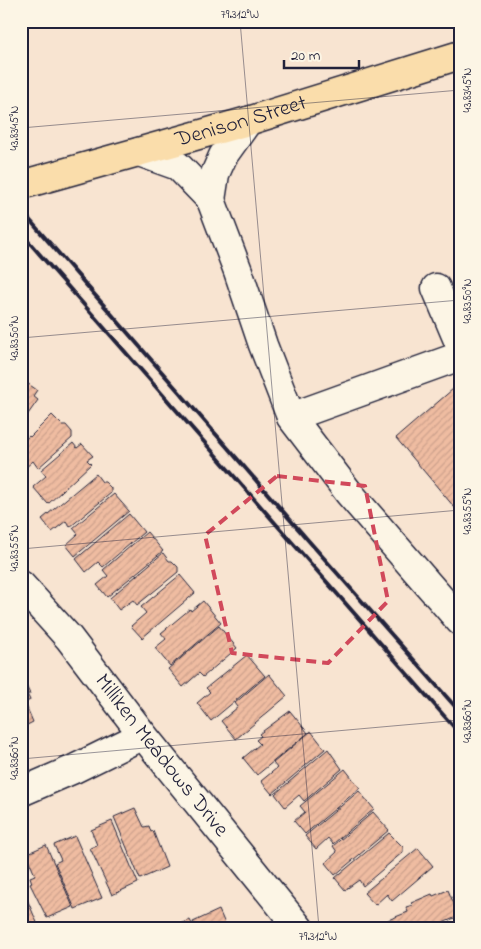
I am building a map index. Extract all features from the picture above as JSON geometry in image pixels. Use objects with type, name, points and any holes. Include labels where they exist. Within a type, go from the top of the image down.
[{"type":"main road","name":"Denison Street","points":[[21,186],[248,121],[460,55]]},
{"type":"street","points":[[212,200],[215,174],[223,156],[248,121]]},
{"type":"street","points":[[139,152],[178,166],[212,200],[263,345],[291,417],[348,494],[460,621]]},
{"type":"street","points":[[436,288],[460,345]]},
{"type":"street","points":[[291,417],[460,356]]},
{"type":"street","name":"Milliken Meadows Drive","points":[[21,585],[69,638],[143,735],[299,928]]},
{"type":"street","points":[[21,792],[74,769],[143,735]]},
{"type":"highlighted area","points":[[277,476],[365,486],[388,601],[328,663],[232,653],[205,535]]},
{"type":"building","points":[[24,381],[37,390],[33,396],[38,400],[21,424],[21,385]]},
{"type":"building","points":[[460,383],[460,514],[396,438]]},
{"type":"building","points":[[52,415],[62,425],[66,425],[72,432],[72,438],[38,468],[33,461],[24,469],[21,465],[21,443],[30,437]]},
{"type":"building","points":[[73,443],[77,448],[82,444],[93,456],[87,460],[91,464],[48,504],[33,487],[46,476],[41,470]]},
{"type":"building","points":[[96,474],[102,482],[105,482],[111,488],[111,493],[70,527],[66,521],[52,532],[42,519]]},
{"type":"building","points":[[114,494],[129,511],[75,556],[66,545],[78,534],[73,528]]},
{"type":"building","points":[[129,514],[144,532],[103,567],[98,562],[86,572],[76,559]]},
{"type":"building","points":[[147,532],[163,551],[107,597],[97,585],[108,576],[103,570]]},
{"type":"building","points":[[163,553],[169,561],[172,561],[178,567],[178,572],[137,605],[133,600],[119,610],[110,598]]},
{"type":"building","points":[[180,575],[195,593],[142,638],[131,626],[146,613],[141,607]]},
{"type":"building","points":[[203,601],[221,623],[170,666],[155,648],[166,639],[161,633],[190,609],[191,611]]},
{"type":"building","points":[[219,626],[237,648],[203,677],[199,673],[183,687],[168,669]]},
{"type":"building","points":[[247,655],[265,676],[211,721],[197,703],[210,692],[206,688]]},
{"type":"building","points":[[269,674],[287,696],[236,739],[221,721],[238,707],[235,703]]},
{"type":"building","points":[[21,675],[30,694],[27,694],[30,700],[25,703],[33,722],[21,728]]},
{"type":"building","points":[[290,711],[308,733],[257,775],[243,758],[260,744],[256,740],[261,736],[259,734]]},
{"type":"building","points":[[311,731],[325,749],[272,794],[261,781],[277,768],[273,763]]},
{"type":"building","points":[[328,749],[342,769],[304,801],[299,795],[285,807],[275,794]]},
{"type":"building","points":[[345,769],[360,788],[305,834],[294,821],[305,812],[300,806]]},
{"type":"building","points":[[359,791],[374,809],[333,844],[328,838],[316,849],[305,836]]},
{"type":"building","points":[[135,808],[144,827],[149,826],[151,832],[153,831],[167,867],[140,879],[114,817]]},
{"type":"building","points":[[373,812],[389,830],[335,875],[325,863],[337,852],[333,846]]},
{"type":"building","points":[[112,821],[138,883],[112,895],[90,848],[97,845],[91,830]]},
{"type":"building","points":[[389,833],[403,847],[403,852],[363,886],[359,880],[345,890],[335,878]]},
{"type":"building","points":[[75,836],[102,898],[75,909],[55,863],[61,860],[54,845]]},
{"type":"building","points":[[46,845],[73,907],[47,918],[30,884],[32,883],[30,877],[35,875],[26,854]]},
{"type":"building","points":[[418,848],[433,866],[392,901],[387,894],[375,905],[364,893]]},
{"type":"building","points":[[21,885],[38,925],[32,928],[21,928]]},
{"type":"building","points":[[448,890],[459,916],[431,928],[391,928],[388,920],[408,912],[406,907],[413,905],[411,903],[432,894],[433,896]]},
{"type":"building","points":[[219,910],[226,926],[228,925],[229,928],[196,928],[193,922]]},
{"type":"building","points":[[190,920],[194,928],[170,928]]},
{"type":"railway","points":[[21,210],[460,712]]},
{"type":"railway","points":[[21,233],[460,734]]}]
